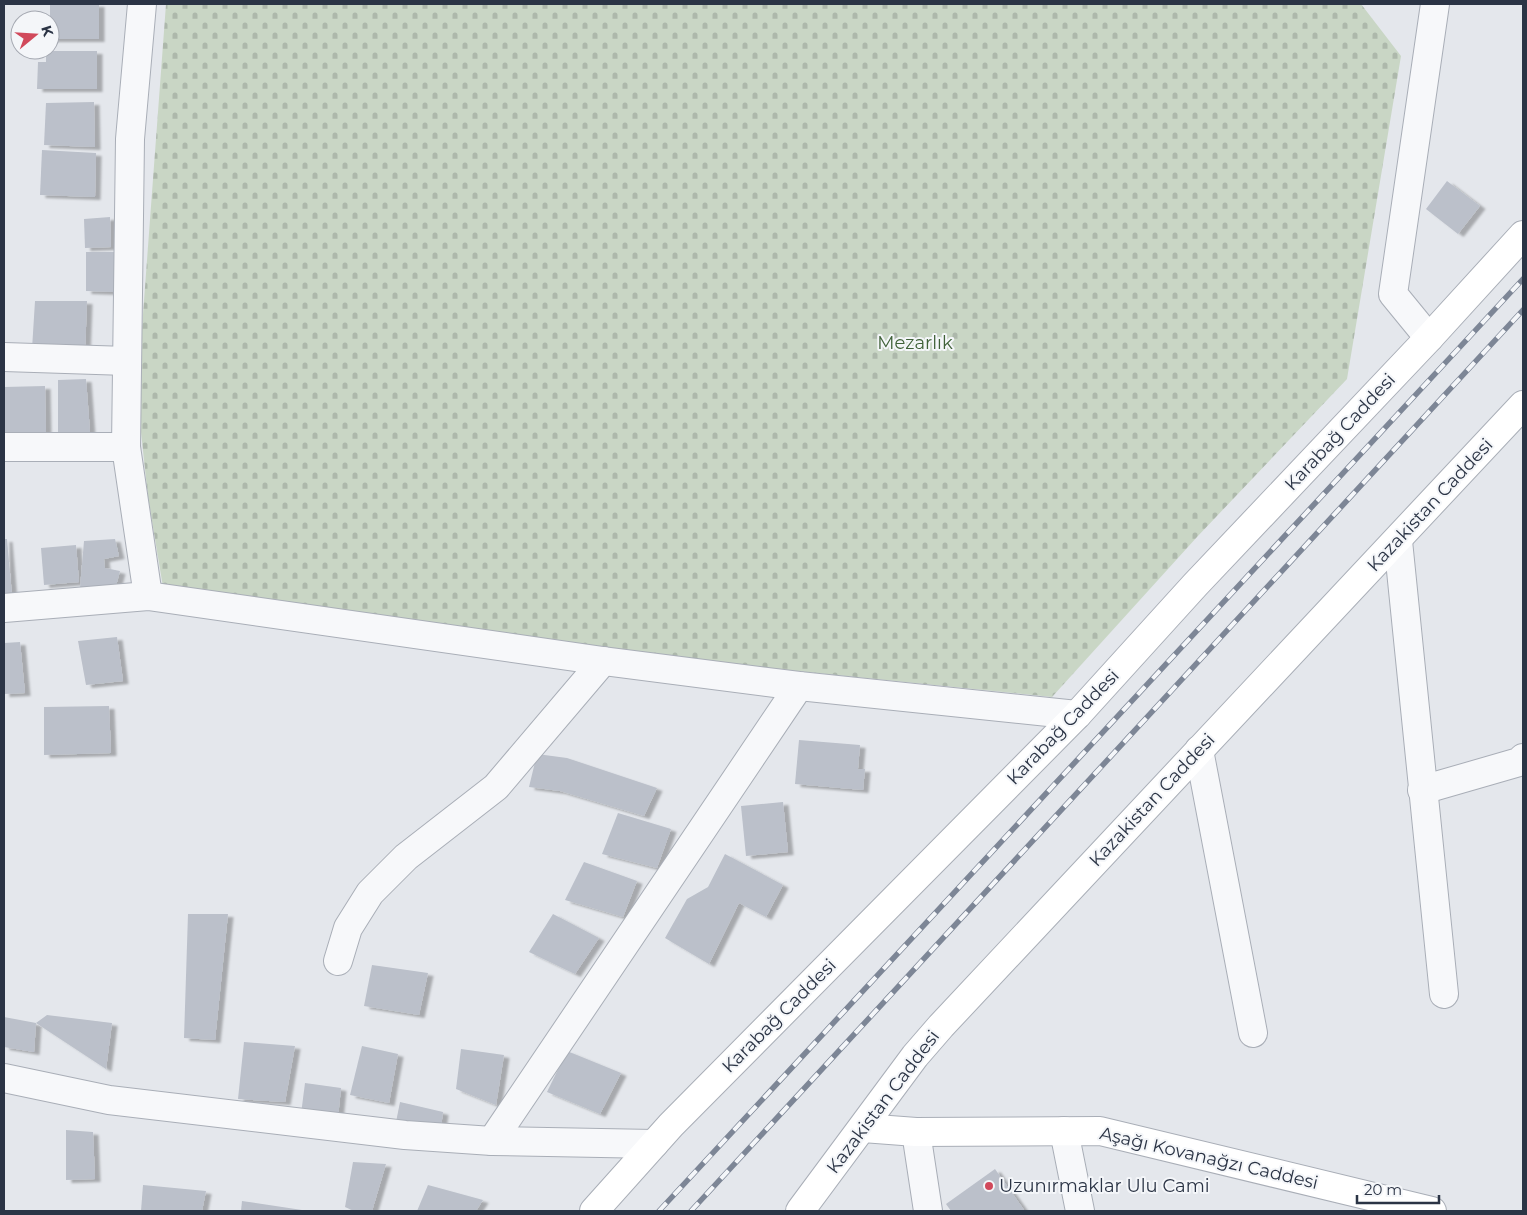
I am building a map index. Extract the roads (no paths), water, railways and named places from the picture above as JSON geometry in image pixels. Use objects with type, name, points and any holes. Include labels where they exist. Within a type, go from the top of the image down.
[{"type":"main road","name":"Karabağ Caddesi","points":[[594,1211],[654,1144],[788,1006],[1077,715],[1195,585],[1429,338],[1523,235]]},
{"type":"main road","name":"Kazakistan Caddesi","points":[[800,1211],[910,1064],[941,1026],[1523,405]]},
{"type":"main road","name":"Aşağı Kovanağzı Caddesi","points":[[863,1128],[916,1132],[1100,1131],[1432,1211]]},
{"type":"street","points":[[142,4],[130,138],[126,446],[148,596]]},
{"type":"street","points":[[1429,338],[1393,294],[1434,4]]},
{"type":"street","points":[[4,357],[127,360]]},
{"type":"street","points":[[4,447],[126,446]]},
{"type":"street","points":[[1398,540],[1444,994]]},
{"type":"street","points":[[4,608],[148,596],[603,661],[799,686],[1077,715]]},
{"type":"street","points":[[338,961],[348,928],[370,893],[406,857],[496,787],[603,661]]},
{"type":"street","points":[[492,1141],[799,686]]},
{"type":"street","points":[[1199,750],[1253,1033]]},
{"type":"street","points":[[1422,790],[1519,762],[1523,758]]},
{"type":"street","points":[[4,1078],[108,1100],[404,1135],[492,1141],[654,1144]]},
{"type":"street","points":[[1064,1131],[1080,1211]]},
{"type":"street","points":[[916,1132],[928,1211]]},
{"type":"railway","points":[[659,1211],[1523,279]]},
{"type":"railway","points":[[691,1211],[1523,310]]},
{"type":"place","name":"Uzunırmaklar Ulu Cami","points":[[989,1186]]},
{"type":"park label","name":"Mezarlık","points":[[915,343]]}]
